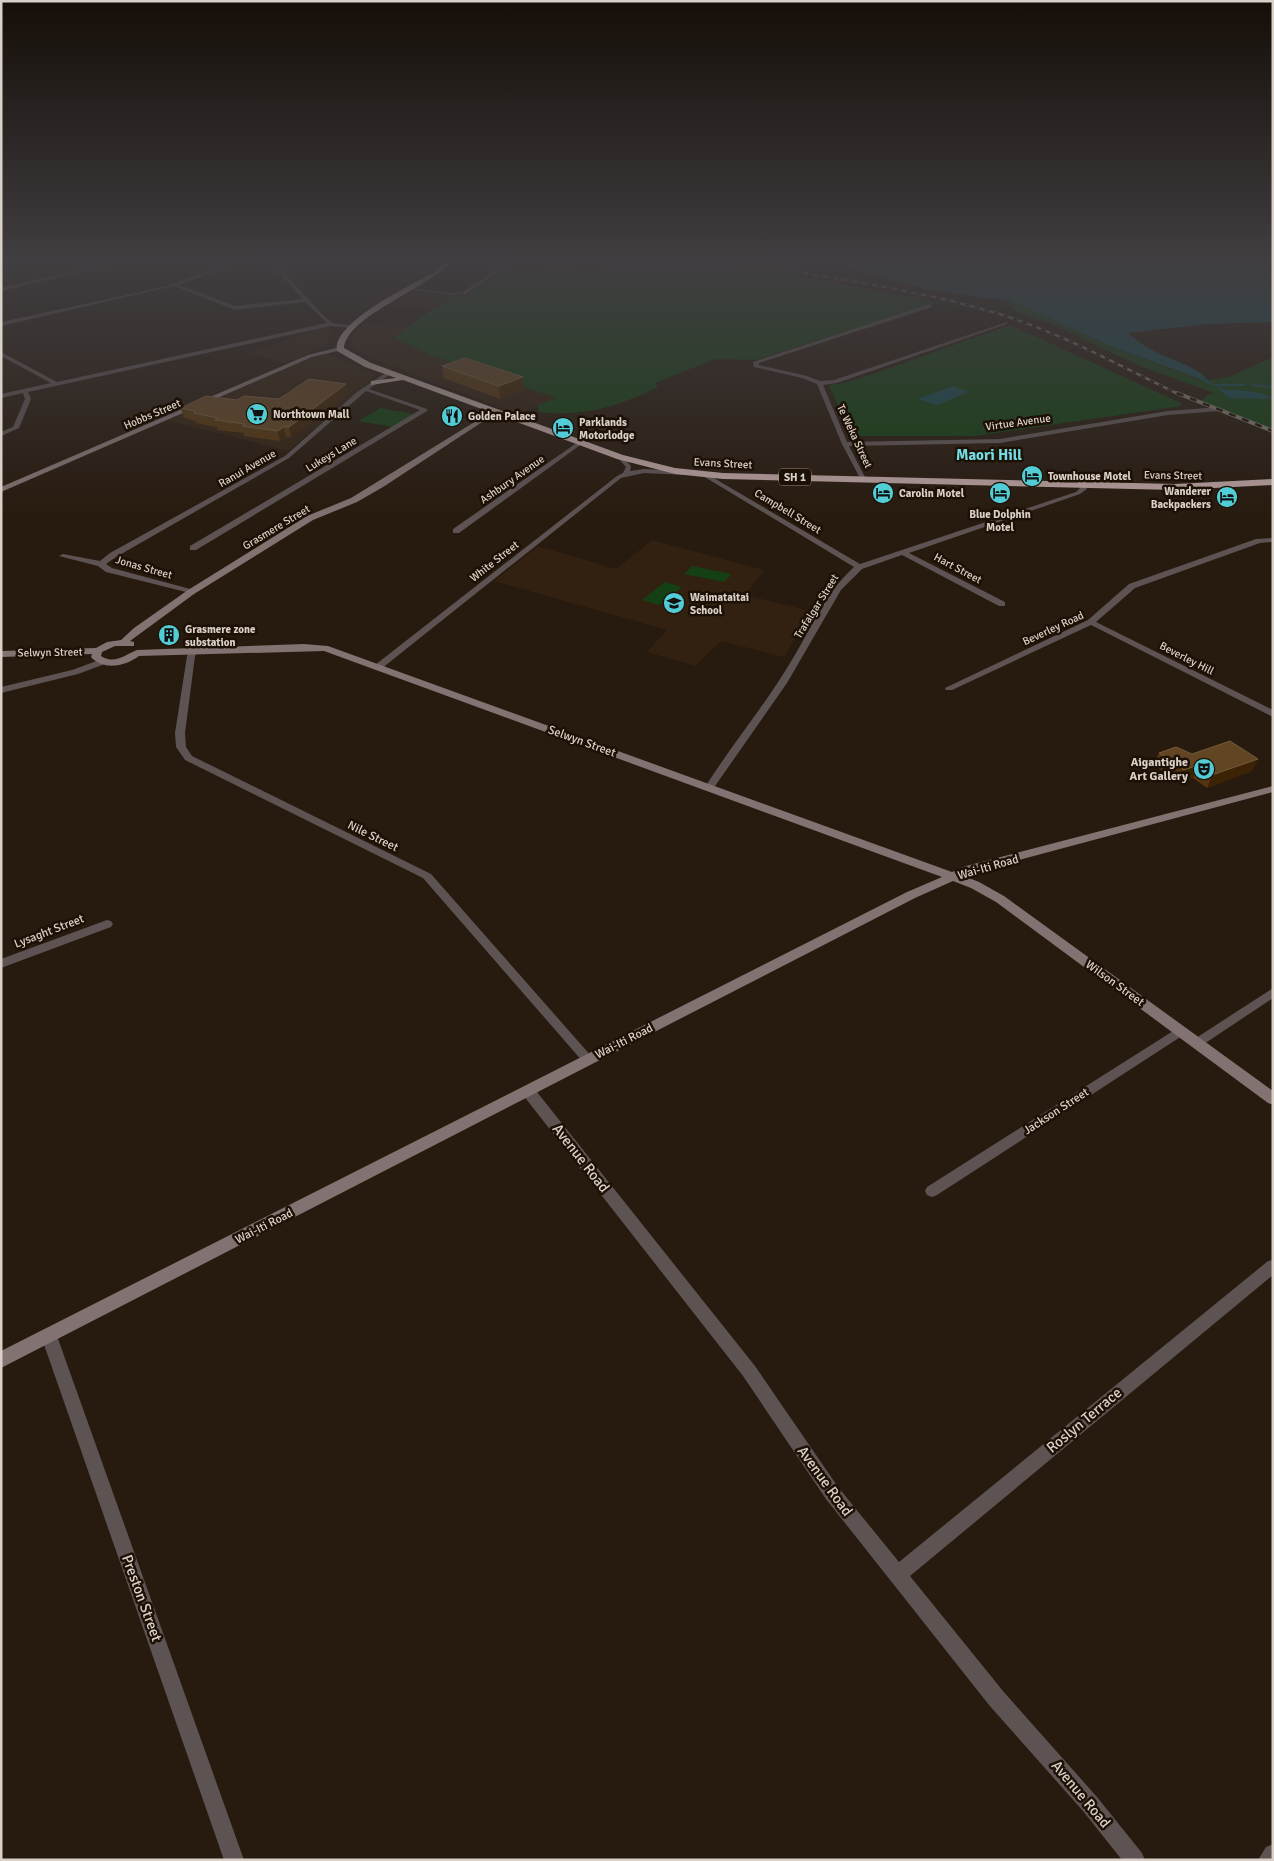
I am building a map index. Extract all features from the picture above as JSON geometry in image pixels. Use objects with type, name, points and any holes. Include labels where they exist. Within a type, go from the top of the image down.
[{"type":"highway","name":"Evans Street","points":[[340,349],[353,358],[580,443],[652,467],[687,473],[705,475],[1196,487],[1273,482]]},
{"type":"highway","points":[[374,382],[391,379],[418,382]]},
{"type":"street","points":[[1,396],[218,349]]},
{"type":"street","name":"Hobbs Street","points":[[1,490],[314,354],[340,349]]},
{"type":"street","points":[[797,349],[756,362],[756,366],[801,376],[819,383],[835,382],[931,349]]},
{"type":"street","points":[[1,354],[57,384]]},
{"type":"street","points":[[1,364],[13,361]]},
{"type":"street","name":"Ranui Avenue","points":[[101,564],[113,555],[287,457],[365,389],[390,372]]},
{"type":"street","name":"Te Weka Street","points":[[819,383],[844,442],[863,479]]},
{"type":"street","name":"Lukeys Lane","points":[[193,548],[425,410],[365,389]]},
{"type":"street","points":[[1,434],[16,428],[28,399],[25,391]]},
{"type":"street","name":"Virtue Avenue","points":[[844,442],[1000,441],[1194,410],[1219,408]]},
{"type":"street","name":"Grasmere Street","points":[[124,642],[136,630],[191,592],[310,518],[354,500],[496,411]]},
{"type":"street","name":"Ashbury Avenue","points":[[456,531],[580,443]]},
{"type":"street","points":[[620,457],[629,467],[625,474]]},
{"type":"street","points":[[625,474],[644,471],[665,474],[687,473]]},
{"type":"street","name":"White Street","points":[[378,667],[625,474]]},
{"type":"street","name":"Campbell Street","points":[[705,475],[859,567]]},
{"type":"street","name":"Trafalgar Street","points":[[710,787],[792,668],[826,607],[849,575],[859,567],[1078,493],[1084,490],[1083,485]]},
{"type":"street","name":"Beverley Road","points":[[948,688],[1091,622],[1132,586],[1214,556],[1260,541],[1273,540]]},
{"type":"street","name":"Hart Street","points":[[904,552],[1002,604]]},
{"type":"street","name":"Jonas Street","points":[[63,556],[101,564],[109,570],[191,592]]},
{"type":"street","name":"Beverley Hill","points":[[1091,622],[1273,714]]},
{"type":"street","points":[[1,690],[75,672],[102,662],[122,661],[137,650],[124,642]]},
{"type":"street","name":"Selwyn Street","points":[[1,654],[98,651],[112,644],[124,642]]},
{"type":"street","name":"Selwyn Street","points":[[137,650],[316,647],[378,667],[710,787],[952,877]]},
{"type":"street","name":"Nile Street","points":[[199,650],[191,656],[180,733],[181,747],[188,758],[428,876],[588,1060]]},
{"type":"street","points":[[98,651],[96,657],[102,662]]},
{"type":"street","name":"Wai-Iti Road","points":[[1,1360],[869,916],[952,877],[979,867],[1273,790]]},
{"type":"street","name":"Wilson Street","points":[[952,877],[975,885],[995,896],[1273,1099]]},
{"type":"street","name":"Lysaght Street","points":[[1,964],[106,924]]},
{"type":"street","points":[[1197,1043],[1273,992]]},
{"type":"street","name":"Jackson Street","points":[[932,1191],[1181,1031]]},
{"type":"street","name":"Avenue Road","points":[[528,1091],[749,1371],[832,1493],[996,1698],[1090,1804],[1135,1860]]},
{"type":"street","name":"Roslyn Terrace","points":[[897,1575],[1273,1266]]},
{"type":"street","name":"Preston Street","points":[[49,1336],[234,1860]]},
{"type":"street","points":[[1268,1860],[1273,1854]]},
{"type":"shaded area","points":[[260,349],[318,349],[285,363],[248,353]]},
{"type":"shaded area","points":[[353,349],[417,349],[557,398],[517,414]]},
{"type":"shaded area","points":[[328,354],[376,375],[288,451],[167,420],[318,355]]},
{"type":"shaded area","name":"Waimataitai School","points":[[652,540],[764,570],[745,595],[811,611],[784,657],[721,641],[695,666],[647,652],[667,630],[494,581],[538,546],[616,569]]},
{"type":"green space","points":[[417,349],[791,349],[756,360],[715,359],[655,383],[658,387],[630,400],[600,409],[570,413],[539,412],[537,406],[556,398],[430,355]]},
{"type":"green space","points":[[943,349],[1062,349],[1181,403],[1182,406],[975,436],[851,436],[829,385],[840,384]]},
{"type":"green space","points":[[1104,349],[1118,349],[1203,381],[1231,376],[1273,357],[1273,430],[1221,411],[1202,401],[1206,396],[1214,393],[1137,365]]},
{"type":"green space","points":[[380,408],[414,414],[393,427],[358,421]]},
{"type":"green space","points":[[692,566],[732,574],[724,582],[684,574]]},
{"type":"green space","points":[[665,582],[682,587],[659,605],[642,600]]},
{"type":"water","points":[[1118,349],[1150,349],[1196,370],[1219,388],[1256,392],[1273,399],[1229,398],[1218,388],[1197,378]]},
{"type":"water","points":[[953,386],[969,392],[937,405],[918,399]]},
{"type":"building","points":[[465,358],[523,377],[499,386],[442,366]]},
{"type":"building","points":[[309,379],[346,384],[289,427],[284,427],[278,431],[215,420],[218,418],[193,413],[195,411],[181,408],[206,396],[237,400],[244,396],[279,399]]},
{"type":"building","points":[[1230,741],[1258,759],[1212,775],[1198,765],[1184,770],[1159,753],[1176,747],[1192,754]]},
{"type":"waterway","points":[[1215,385],[1245,385]]},
{"type":"waterway","points":[[1252,385],[1273,387]]},
{"type":"railway","points":[[1086,349],[1180,395]]},
{"type":"railway","points":[[1177,393],[1273,431]]},
{"type":"place","name":"Northtown Mall","points":[[257,414]]},
{"type":"place","name":"Golden Palace","points":[[452,416]]},
{"type":"place","name":"Parklands Motorlodge","points":[[563,428]]},
{"type":"place","name":"Townhouse Motel","points":[[1032,476]]},
{"type":"place","name":"Carolin Motel","points":[[883,493]]},
{"type":"place","name":"Blue Dolphin Motel","points":[[1000,493]]},
{"type":"place","name":"Wanderer Backpackers","points":[[1227,497]]},
{"type":"place","name":"Waimataitai School","points":[[674,603]]},
{"type":"place","name":"Grasmere zone substation","points":[[169,635]]},
{"type":"place","name":"Aigantighe Art Gallery","points":[[1204,769]]},
{"type":"district","name":"Maori Hill","points":[[989,455]]}]
